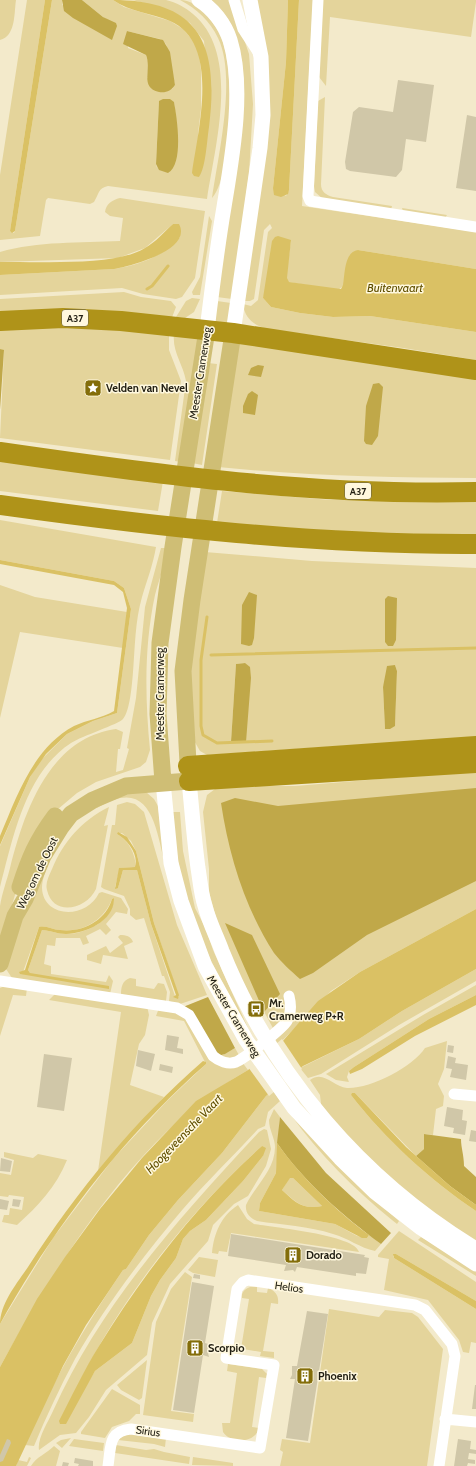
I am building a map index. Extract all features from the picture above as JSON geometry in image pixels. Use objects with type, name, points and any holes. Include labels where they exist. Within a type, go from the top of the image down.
[{"type":"highway","name":"A37","points":[[0,321],[47,318],[92,319],[207,330],[476,370]]},
{"type":"highway","name":"A37","points":[[0,452],[149,473],[241,483],[341,490],[476,492]]},
{"type":"highway","points":[[0,505],[141,524],[232,534],[342,542],[476,556]]},
{"type":"highway","points":[[342,542],[476,544]]},
{"type":"highway","points":[[188,773],[476,746]]},
{"type":"highway","points":[[188,773],[476,763]]},
{"type":"main road","name":"Meester Cramerweg","points":[[199,0],[216,15],[224,26],[230,40],[234,56],[236,93],[233,152],[174,540],[160,643],[158,714],[162,775],[171,863],[180,901],[205,966],[246,1040],[294,1108],[340,1158],[375,1192],[427,1232],[476,1264]]},
{"type":"main road","name":"Meester Cramerweg","points":[[250,0],[261,57],[263,115],[260,148],[185,658],[183,691],[188,773],[195,842],[205,907],[232,976],[259,1028],[306,1098],[339,1138],[395,1192],[452,1235],[476,1249]]},
{"type":"main road","name":"Weg om de Oost","points":[[0,964],[15,916],[17,894],[30,855],[37,842],[57,814],[74,799],[95,786],[120,777],[188,773]]},
{"type":"street","points":[[234,0],[243,29],[261,57]]},
{"type":"street","points":[[318,0],[308,196],[310,201],[476,227]]},
{"type":"street","points":[[0,981],[177,1008],[190,1015],[212,1054],[219,1060],[228,1063],[240,1060],[285,1024],[290,1009],[289,996]]},
{"type":"street","points":[[454,1094],[476,1096]]},
{"type":"street","name":"Helios","points":[[214,1441],[260,1448],[274,1365],[226,1358],[237,1289],[245,1281],[414,1305],[425,1310],[452,1344],[455,1356],[439,1466]]},
{"type":"street","points":[[445,1419],[476,1422]]},
{"type":"street","name":"Sirius","points":[[108,1466],[113,1437],[116,1433],[125,1429],[131,1428],[214,1441]]},
{"type":"shaded area","points":[[0,0],[16,0],[12,29],[5,38],[0,40]]},
{"type":"shaded area","points":[[27,0],[45,0],[10,231],[14,233],[52,0],[62,0],[62,5],[117,25],[103,17],[82,0],[113,0],[124,7],[170,21],[183,29],[195,43],[199,53],[201,70],[201,109],[198,133],[199,177],[210,115],[204,41],[190,23],[180,16],[162,8],[133,0],[166,0],[173,2],[184,7],[193,14],[208,31],[217,52],[221,76],[221,101],[219,127],[207,199],[108,186],[100,190],[94,202],[90,204],[48,198],[46,200],[40,236],[0,240],[0,175]],"holes":[[[127,31],[160,39],[166,44],[175,85],[172,89],[147,78],[148,61],[146,55],[128,48]],[[159,101],[174,102],[177,127],[157,168]]]},
{"type":"shaded area","points":[[62,0],[82,0],[103,17],[116,23],[117,26],[112,40],[73,18],[64,11]]},
{"type":"shaded area","points":[[180,0],[194,4],[206,14],[216,27],[226,54],[230,97],[228,146],[219,186],[212,198],[222,139],[226,95],[226,74],[223,54],[218,38],[211,26],[197,11]]},
{"type":"shaded area","points":[[211,0],[231,0],[249,54],[253,104],[249,174],[232,299],[217,297],[243,70],[240,50],[230,23],[219,7]]},
{"type":"shaded area","points":[[256,0],[288,0],[286,62],[273,188],[286,196],[289,190],[299,0],[313,0],[302,206],[476,232],[476,269],[358,250],[343,286],[338,290],[288,282],[286,278],[291,240],[263,298],[271,307],[300,313],[333,317],[370,316],[476,332],[476,360],[267,329],[258,326],[251,321],[246,314],[243,304],[251,306],[258,300],[268,232],[272,228],[270,224],[264,230],[254,299],[244,301],[265,154]]},
{"type":"shaded area","points":[[323,0],[476,0],[476,2],[471,37],[330,17],[326,86],[319,77]]},
{"type":"shaded area","points":[[127,31],[163,40],[170,52],[175,85],[172,89],[166,92],[159,92],[153,90],[149,86],[146,55],[123,44]]},
{"type":"shaded area","points":[[325,97],[321,184],[323,191],[333,197],[392,206],[391,210],[323,199],[315,192],[318,101]]},
{"type":"shaded area","points":[[163,99],[170,99],[174,102],[178,129],[178,151],[176,160],[173,168],[168,173],[159,170],[156,164],[159,101]]},
{"type":"shaded area","points":[[120,198],[205,211],[195,278],[182,297],[176,299],[143,294],[122,288],[0,295],[0,275],[114,269],[124,267],[142,262],[158,255],[180,237],[179,224],[173,224],[145,248],[118,258],[0,262],[0,252],[14,248],[59,243],[120,241],[123,218],[110,216],[105,212],[110,203]]},
{"type":"shaded area","points":[[402,208],[447,215],[445,218],[403,211]]},
{"type":"shaded area","points":[[209,216],[212,221],[200,295],[193,295],[192,292],[200,277]]},
{"type":"shaded area","points":[[124,292],[141,297],[171,301],[176,307],[171,320],[0,313],[0,299]]},
{"type":"shaded area","points":[[192,298],[200,299],[194,312],[185,318],[176,317],[186,301]]},
{"type":"shaded area","points":[[217,301],[231,303],[228,328],[213,326]]},
{"type":"shaded area","points":[[30,323],[169,332],[169,350],[181,381],[170,460],[0,438],[4,351],[0,349],[0,326]]},
{"type":"shaded area","points":[[174,334],[198,337],[181,462],[175,461],[186,381],[176,352]]},
{"type":"shaded area","points":[[237,337],[476,374],[476,478],[347,476],[282,473],[218,467]]},
{"type":"shaded area","points":[[0,349],[4,350],[0,410]]},
{"type":"shaded area","points":[[208,363],[217,364],[202,465],[192,463]]},
{"type":"shaded area","points":[[258,365],[264,366],[261,377],[248,375],[251,368]]},
{"type":"shaded area","points":[[379,383],[383,387],[378,436],[372,445],[366,444],[364,441],[366,406],[373,384]]},
{"type":"shaded area","points":[[252,391],[258,395],[255,415],[243,413],[243,406],[248,394]]},
{"type":"shaded area","points":[[0,460],[163,481],[158,511],[0,491]]},
{"type":"shaded area","points":[[222,491],[331,500],[476,498],[476,536],[415,536],[217,523]]},
{"type":"shaded area","points":[[0,520],[156,547],[138,615],[131,690],[129,704],[125,715],[120,721],[71,743],[55,756],[42,771],[23,808],[10,848],[0,887],[0,846],[30,777],[39,762],[67,734],[93,721],[117,713],[131,609],[124,588],[114,581],[0,560]]},
{"type":"shaded area","points":[[161,548],[168,548],[151,614],[146,672],[150,750],[146,762],[140,767],[96,782],[77,793],[51,815],[22,871],[0,946],[0,906],[2,896],[23,824],[43,781],[57,762],[73,747],[93,735],[116,729],[123,732],[120,749],[118,749],[116,772],[123,770],[129,749],[127,748],[136,698],[145,607]]},
{"type":"shaded area","points":[[205,552],[312,561],[476,568],[476,737],[207,755],[200,751],[192,737],[190,668]],"holes":[[[245,663],[231,742],[236,664]],[[395,665],[397,671],[395,725],[385,729],[383,687]]]},
{"type":"shaded area","points":[[0,585],[35,597],[127,612],[123,648],[20,632],[0,718]]},
{"type":"shaded area","points":[[249,592],[257,595],[254,638],[252,645],[249,646],[241,644],[242,605]]},
{"type":"shaded area","points":[[388,596],[397,598],[396,640],[393,646],[388,646],[385,642],[385,599]]},
{"type":"shaded area","points":[[245,663],[250,667],[251,678],[246,742],[231,742],[236,664]]},
{"type":"shaded area","points":[[395,665],[397,671],[395,726],[390,729],[385,729],[383,687],[387,666]]},
{"type":"shaded area","points":[[476,771],[476,909],[360,972],[331,991],[276,1047],[271,1040],[285,1017],[274,1030],[261,1006],[254,1009],[220,932],[209,892],[209,869],[203,812],[207,795],[219,786],[295,786]]},
{"type":"shaded area","points":[[476,788],[476,881],[367,935],[313,973],[300,979],[274,953],[255,918],[240,881],[224,823],[221,803],[235,798],[278,806]]},
{"type":"shaded area","points":[[146,792],[154,799],[158,806],[166,869],[154,823],[148,811],[140,802],[130,798],[115,799],[97,808],[95,805],[116,795]]},
{"type":"shaded area","points":[[127,802],[135,804],[144,812],[177,925],[207,995],[177,1005],[169,1001],[170,992],[164,976],[162,976],[144,918],[136,920],[130,915],[130,909],[124,896],[101,887],[112,825],[115,825],[117,805]],"holes":[[[122,833],[131,841],[136,851],[154,923],[179,997],[175,996],[151,924],[137,870],[123,870],[118,888],[115,887],[120,868],[136,867],[131,848],[125,840],[117,834]]]},
{"type":"shaded area","points":[[109,807],[104,826],[108,825],[96,889],[85,902],[78,906],[70,908],[56,904],[50,899],[47,885],[56,859],[74,833],[82,825],[99,812]]},
{"type":"shaded area","points":[[171,812],[180,812],[183,851],[195,908],[206,929],[213,950],[248,1028],[214,967],[193,919],[180,869]]},
{"type":"shaded area","points":[[51,858],[44,877],[42,888],[44,898],[57,910],[66,912],[85,908],[93,902],[99,893],[102,892],[121,898],[128,909],[127,914],[116,912],[106,924],[111,930],[106,935],[100,929],[86,936],[89,943],[83,945],[80,938],[56,938],[55,946],[47,945],[44,964],[51,966],[51,974],[106,982],[109,975],[113,981],[110,994],[12,978],[6,969],[20,923]],"holes":[[[114,898],[112,906],[104,919],[97,925],[82,932],[66,934],[42,930],[28,970],[30,973],[23,972],[39,927],[60,930],[84,927],[92,924],[98,919]]]},
{"type":"shaded area","points":[[225,923],[252,935],[280,994],[264,1012]]},
{"type":"shaded area","points":[[120,935],[128,936],[133,942],[124,946],[128,959],[103,955],[101,964],[87,960],[87,955],[106,946],[110,953],[123,943],[118,937]]},
{"type":"shaded area","points":[[476,969],[476,981],[399,1025],[321,1074],[308,1078],[300,1068],[359,1039],[402,1011]]},
{"type":"shaded area","points":[[130,978],[136,979],[136,986],[154,989],[158,983],[164,984],[167,992],[166,1001],[121,995],[122,985]]},
{"type":"shaded area","points":[[7,985],[27,988],[26,996],[13,995],[0,1036],[0,988]]},
{"type":"shaded area","points":[[476,985],[476,995],[429,1019],[354,1067],[349,1071],[347,1077],[349,1082],[336,1080],[326,1074],[423,1015]]},
{"type":"shaded area","points":[[55,994],[147,1006],[149,1015],[145,1035],[139,1044],[130,1085],[164,1097],[98,1171],[121,1012],[49,1000]]},
{"type":"shaded area","points":[[208,997],[235,1048],[218,1056],[183,1007]]},
{"type":"shaded area","points":[[159,1008],[182,1013],[209,1055],[242,1062],[248,1070],[209,1096],[172,1127],[137,1162],[105,1201],[75,1242],[48,1284],[0,1367],[0,1324],[53,1238],[113,1159],[167,1101],[206,1064],[184,1021],[156,1016]]},
{"type":"shaded area","points":[[447,1041],[444,1069],[438,1084],[444,1096],[443,1106],[436,1109],[433,1135],[424,1134],[424,1149],[416,1156],[355,1093],[351,1095],[378,1127],[409,1158],[442,1186],[476,1211],[476,1245],[422,1209],[322,1112],[320,1095],[310,1080],[315,1077],[320,1077],[347,1088],[367,1085],[390,1076],[401,1069],[419,1055],[425,1048]]},
{"type":"shaded area","points":[[235,1048],[240,1057],[235,1059],[221,1056]]},
{"type":"shaded area","points":[[273,1090],[280,1101],[268,1112],[265,1126],[258,1129],[201,1188],[168,1226],[112,1300],[75,1359],[53,1402],[34,1446],[25,1445],[57,1377],[95,1312],[123,1270],[126,1269],[149,1235],[178,1200],[222,1153],[266,1096]]},
{"type":"shaded area","points":[[274,1109],[280,1117],[276,1173],[260,1203],[259,1211],[335,1224],[357,1236],[367,1238],[369,1235],[381,1244],[375,1251],[364,1248],[324,1231],[257,1221],[248,1215],[246,1205],[264,1178],[272,1163],[274,1155],[275,1144],[269,1120]]},
{"type":"shaded area","points":[[291,1115],[399,1221],[397,1224],[364,1196],[325,1157]]},
{"type":"shaded area","points":[[280,1117],[326,1173],[391,1233],[381,1244],[325,1198],[299,1171],[277,1143]]},
{"type":"shaded area","points":[[264,1129],[267,1130],[271,1149],[266,1166],[248,1196],[234,1204],[213,1225],[208,1241],[170,1284],[152,1323],[147,1355],[106,1390],[89,1417],[76,1433],[60,1435],[39,1450],[43,1430],[72,1372],[94,1334],[118,1298],[144,1263],[200,1196],[259,1132]],"holes":[[[262,1146],[263,1156],[243,1181],[206,1220],[190,1231],[183,1239],[176,1258],[160,1280],[151,1296],[132,1343],[95,1371],[87,1384],[79,1383],[116,1318],[160,1256],[209,1198]]]},
{"type":"shaded area","points":[[424,1134],[461,1139],[464,1166],[476,1177],[476,1205],[450,1186],[416,1156],[424,1149]]},
{"type":"shaded area","points":[[4,1152],[33,1158],[38,1154],[67,1160],[58,1179],[46,1196],[17,1225],[2,1222],[4,1215],[9,1215],[10,1208],[22,1210],[24,1197],[9,1195],[8,1197],[0,1196],[0,1173],[11,1175],[14,1160],[4,1157]]},
{"type":"shaded area","points":[[290,1177],[293,1178],[322,1206],[304,1206],[282,1190]]},
{"type":"shaded area","points":[[238,1205],[247,1219],[254,1224],[329,1236],[354,1246],[359,1252],[231,1233],[227,1252],[219,1251],[218,1254],[212,1253],[219,1226],[227,1214]]},
{"type":"shaded area","points":[[399,1231],[476,1282],[476,1301],[396,1254],[393,1256],[476,1309],[476,1343],[471,1342],[469,1353],[463,1352],[459,1340],[428,1300],[384,1290],[389,1259],[378,1257],[378,1255]]},
{"type":"shaded area","points":[[421,1237],[476,1269],[476,1276],[418,1240]]},
{"type":"shaded area","points":[[199,1257],[218,1260],[215,1277],[193,1273],[188,1270]]},
{"type":"shaded area","points":[[185,1272],[192,1277],[171,1411],[194,1414],[193,1422],[143,1415],[156,1322],[171,1289]]},
{"type":"shaded area","points":[[250,1287],[257,1287],[257,1292],[267,1293],[268,1288],[275,1292],[277,1296],[278,1304],[271,1303],[263,1351],[274,1352],[274,1358],[260,1356],[261,1352],[243,1349],[242,1353],[237,1351],[237,1348],[241,1349],[249,1299],[242,1298],[242,1294]]},
{"type":"shaded area","points":[[329,1309],[379,1317],[385,1310],[412,1313],[418,1317],[443,1349],[427,1466],[280,1466],[283,1452],[280,1450],[282,1439],[310,1443]]},
{"type":"shaded area","points":[[147,1360],[142,1398],[139,1400],[121,1390],[117,1385]]},
{"type":"shaded area","points":[[228,1364],[262,1369],[267,1374],[266,1378],[259,1377],[252,1427],[259,1428],[253,1437],[248,1439],[231,1439],[223,1432],[222,1423],[230,1423],[237,1373],[227,1371]]},
{"type":"shaded area","points":[[112,1389],[140,1405],[140,1414],[136,1414],[129,1421],[112,1427],[105,1438],[81,1434],[81,1432]]},
{"type":"shaded area","points":[[127,1433],[166,1438],[165,1447],[154,1444],[118,1440]]},
{"type":"shaded area","points":[[71,1438],[62,1448],[56,1443],[61,1440]]},
{"type":"shaded area","points":[[74,1439],[104,1443],[103,1451],[69,1446]]},
{"type":"shaded area","points":[[116,1445],[146,1450],[154,1449],[190,1457],[189,1464],[115,1453]]},
{"type":"shaded area","points":[[54,1446],[60,1451],[56,1466],[31,1466],[36,1460]]},
{"type":"shaded area","points":[[29,1457],[31,1458],[27,1466],[16,1466],[18,1460],[27,1462]]},
{"type":"shaded area","points":[[193,1457],[233,1463],[233,1466],[192,1465]]},
{"type":"water","points":[[45,0],[52,0],[15,231],[12,233],[10,231]]},
{"type":"water","points":[[113,0],[143,2],[167,9],[185,19],[198,34],[206,52],[211,73],[211,99],[206,153],[199,177],[194,176],[192,173],[201,112],[202,89],[201,67],[196,48],[186,32],[170,21],[133,10]]},
{"type":"water","points":[[288,0],[299,0],[289,190],[288,194],[281,197],[274,195],[273,188],[286,62]]},
{"type":"water","points":[[173,224],[179,224],[181,233],[177,242],[169,249],[158,255],[133,264],[114,269],[0,275],[0,262],[96,261],[132,254],[149,246]]},
{"type":"water","name":"Buitenvaart","points":[[278,236],[291,240],[287,278],[289,282],[341,289],[348,259],[353,252],[358,250],[476,269],[476,332],[370,316],[333,317],[300,313],[271,307],[263,298],[272,241]]},
{"type":"water","points":[[0,560],[114,581],[124,588],[131,609],[117,713],[93,721],[67,734],[46,754],[30,777],[0,845],[0,836],[20,789],[37,760],[48,747],[60,735],[74,726],[114,711],[127,608],[123,592],[114,585],[0,564]]},
{"type":"water","points":[[118,832],[127,837],[136,851],[154,923],[179,995],[178,999],[173,997],[176,995],[151,924],[137,870],[123,870],[118,888],[115,889],[119,868],[135,867],[136,862],[132,848],[117,834]]},
{"type":"water","points":[[114,898],[110,913],[98,925],[90,929],[82,932],[66,934],[42,930],[28,970],[30,973],[109,986],[109,989],[20,974],[19,972],[25,970],[39,927],[69,930],[85,927],[92,924],[105,913],[112,899]]},
{"type":"water","name":"Hoogeveensche Vaart","points":[[476,909],[476,969],[402,1011],[359,1039],[303,1066],[266,1096],[222,1153],[178,1200],[149,1235],[126,1269],[123,1270],[86,1325],[63,1366],[16,1466],[0,1466],[0,1367],[37,1299],[65,1257],[100,1209],[142,1158],[196,1101],[248,1070],[282,1042],[318,1001],[360,972]]},
{"type":"water","points":[[476,995],[476,1005],[415,1036],[362,1069],[350,1074],[349,1071],[354,1067],[429,1019]]},
{"type":"water","points":[[203,1061],[206,1062],[206,1064],[146,1122],[92,1185],[43,1253],[0,1324],[6,1301],[14,1287],[66,1211],[108,1158],[131,1132],[154,1107]]},
{"type":"water","points":[[352,1093],[355,1093],[406,1147],[450,1186],[476,1205],[476,1211],[442,1186],[393,1143],[364,1111],[351,1095]]},
{"type":"water","points":[[277,1143],[286,1156],[331,1204],[369,1235],[367,1238],[362,1238],[335,1224],[259,1211],[260,1203],[276,1173]],"holes":[[[290,1178],[293,1178],[322,1206],[304,1206],[299,1204],[282,1190]]]},
{"type":"water","points":[[262,1146],[266,1148],[263,1156],[243,1181],[206,1220],[190,1231],[183,1239],[176,1258],[160,1280],[151,1296],[132,1343],[95,1371],[66,1424],[60,1424],[59,1421],[83,1374],[134,1292],[194,1215],[238,1168]]},
{"type":"water","points":[[393,1254],[396,1254],[476,1301],[476,1309],[394,1258]]},
{"type":"pier","points":[[282,1039],[302,1069],[269,1096],[248,1067]]},
{"type":"building","points":[[398,80],[434,85],[426,142],[406,139],[402,170],[396,177],[350,171],[346,169],[345,162],[353,112],[359,107],[393,112]]},
{"type":"building","points":[[467,115],[476,117],[476,191],[456,188]]},
{"type":"building","points":[[167,1035],[179,1037],[177,1048],[183,1049],[183,1054],[165,1050]]},
{"type":"building","points":[[448,1045],[454,1046],[453,1053],[447,1052]]},
{"type":"building","points":[[138,1050],[155,1054],[151,1071],[136,1066]]},
{"type":"building","points":[[44,1054],[72,1058],[64,1111],[37,1107]]},
{"type":"building","points":[[448,1056],[456,1058],[455,1063],[468,1065],[466,1080],[450,1077],[452,1069],[446,1068]]},
{"type":"building","points":[[160,1064],[173,1067],[172,1073],[159,1070]]},
{"type":"building","points":[[447,1107],[463,1110],[462,1120],[467,1121],[465,1135],[453,1133],[454,1128],[444,1126]]},
{"type":"building","points":[[471,1130],[476,1131],[476,1142],[469,1141]]},
{"type":"building","points":[[1,1158],[12,1161],[10,1172],[0,1171]]},
{"type":"building","points":[[0,1199],[9,1201],[7,1210],[0,1209]]},
{"type":"building","points":[[13,1199],[21,1200],[19,1207],[12,1206]]},
{"type":"building","name":"Dorado","points":[[231,1234],[365,1255],[364,1257],[369,1258],[366,1274],[356,1273],[356,1276],[297,1267],[295,1272],[293,1270],[284,1271],[286,1265],[228,1256]]},
{"type":"building","points":[[194,1274],[200,1275],[200,1279],[193,1278]]},
{"type":"building","name":"Scorpio","points":[[192,1282],[214,1286],[205,1343],[211,1345],[208,1353],[209,1357],[203,1355],[194,1413],[173,1410]]},
{"type":"building","name":"Phoenix","points":[[307,1311],[328,1314],[308,1441],[286,1438],[295,1379],[290,1379],[292,1375],[292,1366],[297,1366]]},
{"type":"building","points":[[475,1385],[476,1409],[472,1409]]},
{"type":"building","points":[[7,1439],[10,1440],[11,1443],[3,1461],[0,1462],[0,1455]]},
{"type":"building","points":[[458,1439],[471,1441],[470,1449],[476,1450],[476,1454],[469,1453],[468,1459],[475,1460],[475,1464],[468,1463],[467,1466],[454,1466]]},
{"type":"building","points":[[75,1458],[93,1461],[93,1466],[78,1466],[79,1464],[74,1463]]},
{"type":"building","points":[[63,1462],[69,1463],[68,1466],[62,1466]]},
{"type":"waterway","points":[[147,289],[152,286],[168,266]]},
{"type":"waterway","points":[[207,617],[201,660],[201,726],[203,735],[217,743],[272,741]]},
{"type":"waterway","points":[[211,655],[476,648]]},
{"type":"place","name":"Velden van Nevel","points":[[93,388]]},
{"type":"place","name":"Mr. Cramerweg P+R","points":[[256,1009]]},
{"type":"place","name":"Dorado","points":[[293,1255]]},
{"type":"place","name":"Scorpio","points":[[195,1348]]},
{"type":"place","name":"Phoenix","points":[[305,1376]]}]
